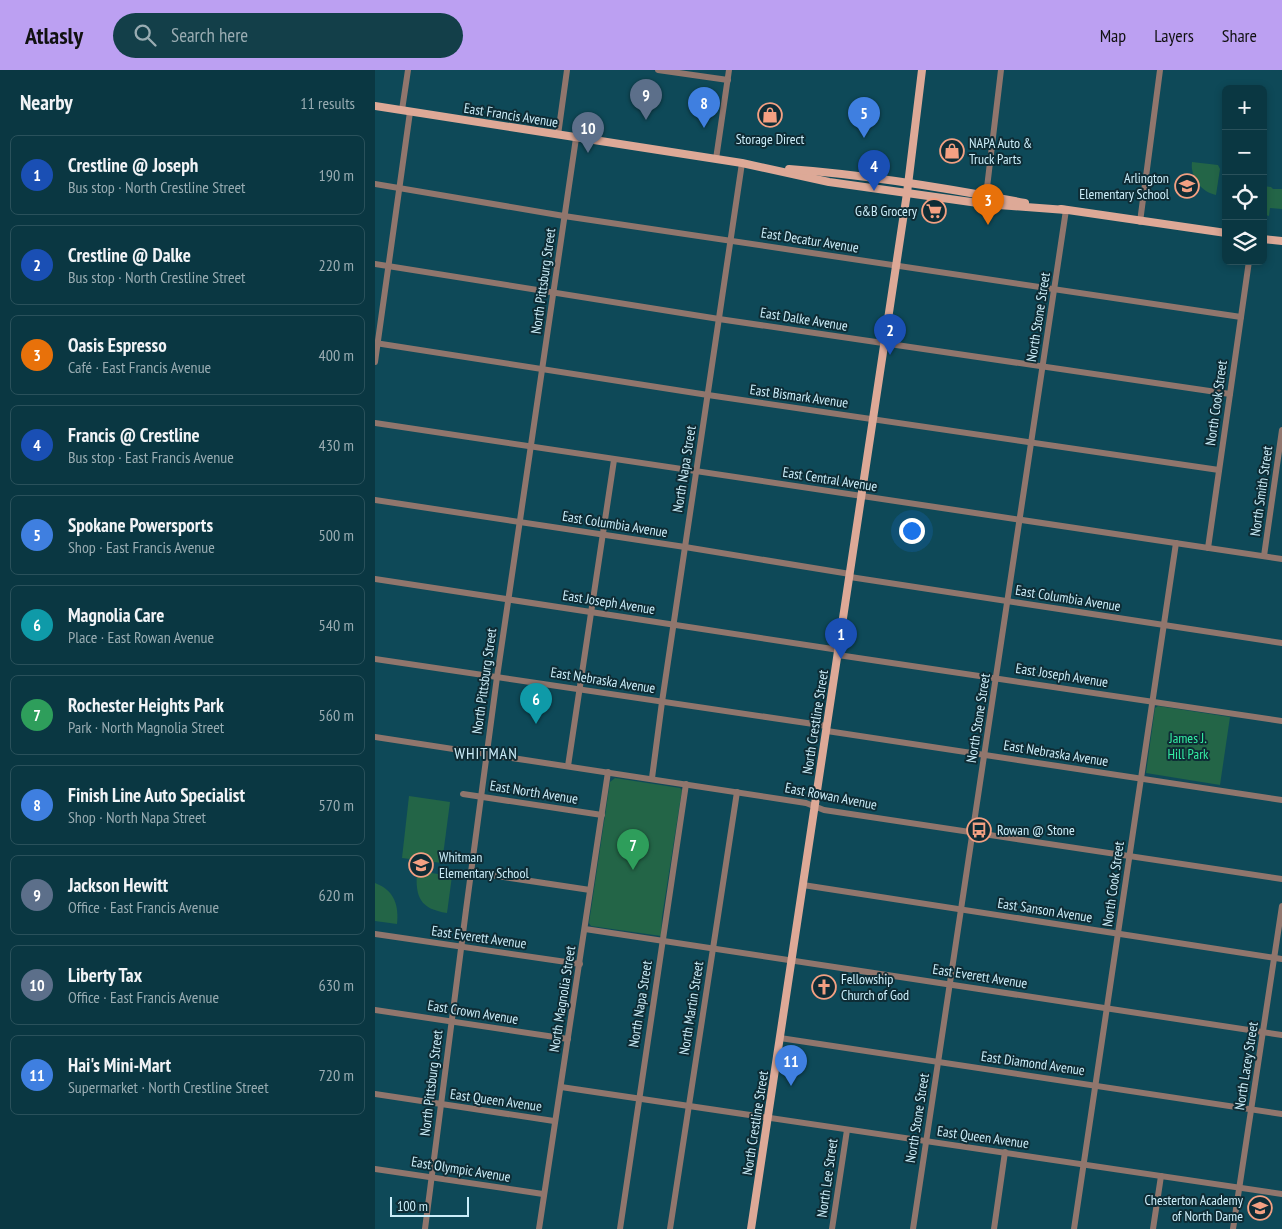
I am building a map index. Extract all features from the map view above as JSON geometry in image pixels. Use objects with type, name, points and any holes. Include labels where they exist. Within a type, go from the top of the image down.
[{"type":"main road","name":"North Crestline Street","points":[[751,1229],[897,266],[909,184],[922,70]]},
{"type":"main road","name":"East Francis Avenue","points":[[375,106],[742,163],[829,182],[985,204],[1066,210]]},
{"type":"main road","name":"East Francis Avenue","points":[[763,167],[831,172],[1140,222],[1222,232]]},
{"type":"main road","points":[[1267,239],[1282,241]]},
{"type":"street","points":[[375,362],[376,343],[389,266],[399,188],[408,70]]},
{"type":"street","points":[[558,135],[567,70]]},
{"type":"street","points":[[658,70],[727,80]]},
{"type":"street","points":[[716,159],[729,70]]},
{"type":"street","points":[[986,196],[1001,70]]},
{"type":"street","points":[[1140,222],[1160,70]]},
{"type":"street","name":"North Pittsburg Street","points":[[425,1229],[497,677],[576,138]]},
{"type":"street","name":"North Napa Street","points":[[652,778],[742,163]]},
{"type":"street","name":"East Decatur Avenue","points":[[375,184],[564,216],[1241,317]]},
{"type":"street","name":"North Stone Street","points":[[913,1229],[1066,210]]},
{"type":"street","name":"East Dalke Avenue","points":[[375,264],[554,293],[1230,394]]},
{"type":"street","name":"North Cook Street","points":[[1208,548],[1248,265]]},
{"type":"street","name":"East Bismark Avenue","points":[[376,343],[873,420],[1219,470]]},
{"type":"street","name":"East Central Avenue","points":[[375,422],[614,460],[1282,559]]},
{"type":"street","name":"North Smith Street","points":[[1264,556],[1282,430]]},
{"type":"street","points":[[568,766],[614,460]]},
{"type":"street","name":"East Columbia Avenue","points":[[375,500],[685,547],[850,576],[1282,643]]},
{"type":"street","name":"North Cook Street","points":[[1074,1229],[1176,543]]},
{"type":"street","name":"East Joseph Avenue","points":[[375,579],[996,678],[1282,721]]},
{"type":"street","name":"East Nebraska Avenue","points":[[375,659],[579,689],[984,755],[1282,800]]},
{"type":"street","name":"East Rowan Avenue","points":[[375,737],[652,778],[806,803],[825,810],[1282,879]]},
{"type":"street","name":"North Magnolia Street","points":[[539,1229],[608,772]]},
{"type":"street","name":"North Napa Street","points":[[620,1229],[685,784]]},
{"type":"street","name":"North Martin Street","points":[[670,1229],[737,792]]},
{"type":"street","name":"East North Avenue","points":[[463,794],[602,815]]},
{"type":"street","points":[[471,872],[590,890]]},
{"type":"street","name":"East Sanson Avenue","points":[[803,886],[1282,959]]},
{"type":"street","name":"North Lacey Street","points":[[1233,1229],[1282,906]]},
{"type":"street","name":"East Everett Avenue","points":[[585,930],[1282,1035]]},
{"type":"street","name":"East Everett Avenue","points":[[375,934],[580,964]]},
{"type":"street","name":"East Crown Avenue","points":[[375,1010],[568,1040]]},
{"type":"street","name":"East Diamond Avenue","points":[[780,1038],[1282,1114]]},
{"type":"street","name":"East Queen Avenue","points":[[561,1087],[1282,1194]]},
{"type":"street","name":"East Queen Avenue","points":[[375,1094],[554,1121]]},
{"type":"street","name":"North Lee Street","points":[[832,1229],[847,1130]]},
{"type":"street","points":[[994,1229],[1005,1152]]},
{"type":"street","name":"East Olympic Avenue","points":[[375,1169],[543,1194]]},
{"type":"street","points":[[1153,1229],[1161,1176]]},
{"type":"green space","points":[[1192,162],[1218,165],[1220,169],[1216,195],[1206,191],[1198,183],[1193,173]]},
{"type":"green space","points":[[1267,186],[1282,189],[1282,209],[1270,208],[1269,216],[1267,215]]},
{"type":"green space","name":"James J. Hill Park","points":[[1158,706],[1230,717],[1220,785],[1146,773],[1155,708]]},
{"type":"green space","points":[[615,778],[680,788],[682,790],[662,917],[661,936],[591,926],[589,923],[610,782]]},
{"type":"green space","points":[[409,796],[450,802],[442,863],[402,858]]},
{"type":"green space","points":[[417,871],[452,876],[447,913],[425,905],[421,900],[417,888]]},
{"type":"green space","points":[[375,883],[387,890],[394,899],[397,911],[397,924],[375,921]]},
{"type":"place","name":"Storage Direct","points":[[770,115]]},
{"type":"place","name":"Jackson Hewitt","points":[[646,120]]},
{"type":"place","name":"Finish Line Auto Specialist","points":[[704,128]]},
{"type":"place","name":"Spokane Powersports","points":[[864,138]]},
{"type":"place","name":"NAPA Auto & Truck Parts","points":[[952,151]]},
{"type":"place","name":"Liberty Tax","points":[[588,153]]},
{"type":"place","name":"Arlington Elementary School","points":[[1187,186]]},
{"type":"place","name":"Francis @ Crestline","points":[[874,191]]},
{"type":"place","name":"G&B Grocery","points":[[934,211]]},
{"type":"place","name":"Oasis Espresso","points":[[988,225]]},
{"type":"place","name":"Crestline @ Dalke","points":[[890,355]]},
{"type":"place","name":"Crestline @ Joseph","points":[[841,659]]},
{"type":"place","name":"Magnolia Care","points":[[536,724]]},
{"type":"place","name":"Rowan @ Stone","points":[[979,830]]},
{"type":"place","name":"Whitman Elementary School","points":[[421,865]]},
{"type":"place","name":"Rochester Heights Park","points":[[633,870]]},
{"type":"place","name":"Fellowship Church of God","points":[[824,987]]},
{"type":"place","name":"Hai's Mini-Mart","points":[[791,1086]]},
{"type":"place","name":"Chesterton Academy of North Dame","points":[[1260,1208]]},
{"type":"district","name":"WHITMAN","points":[[486,753]]}]
